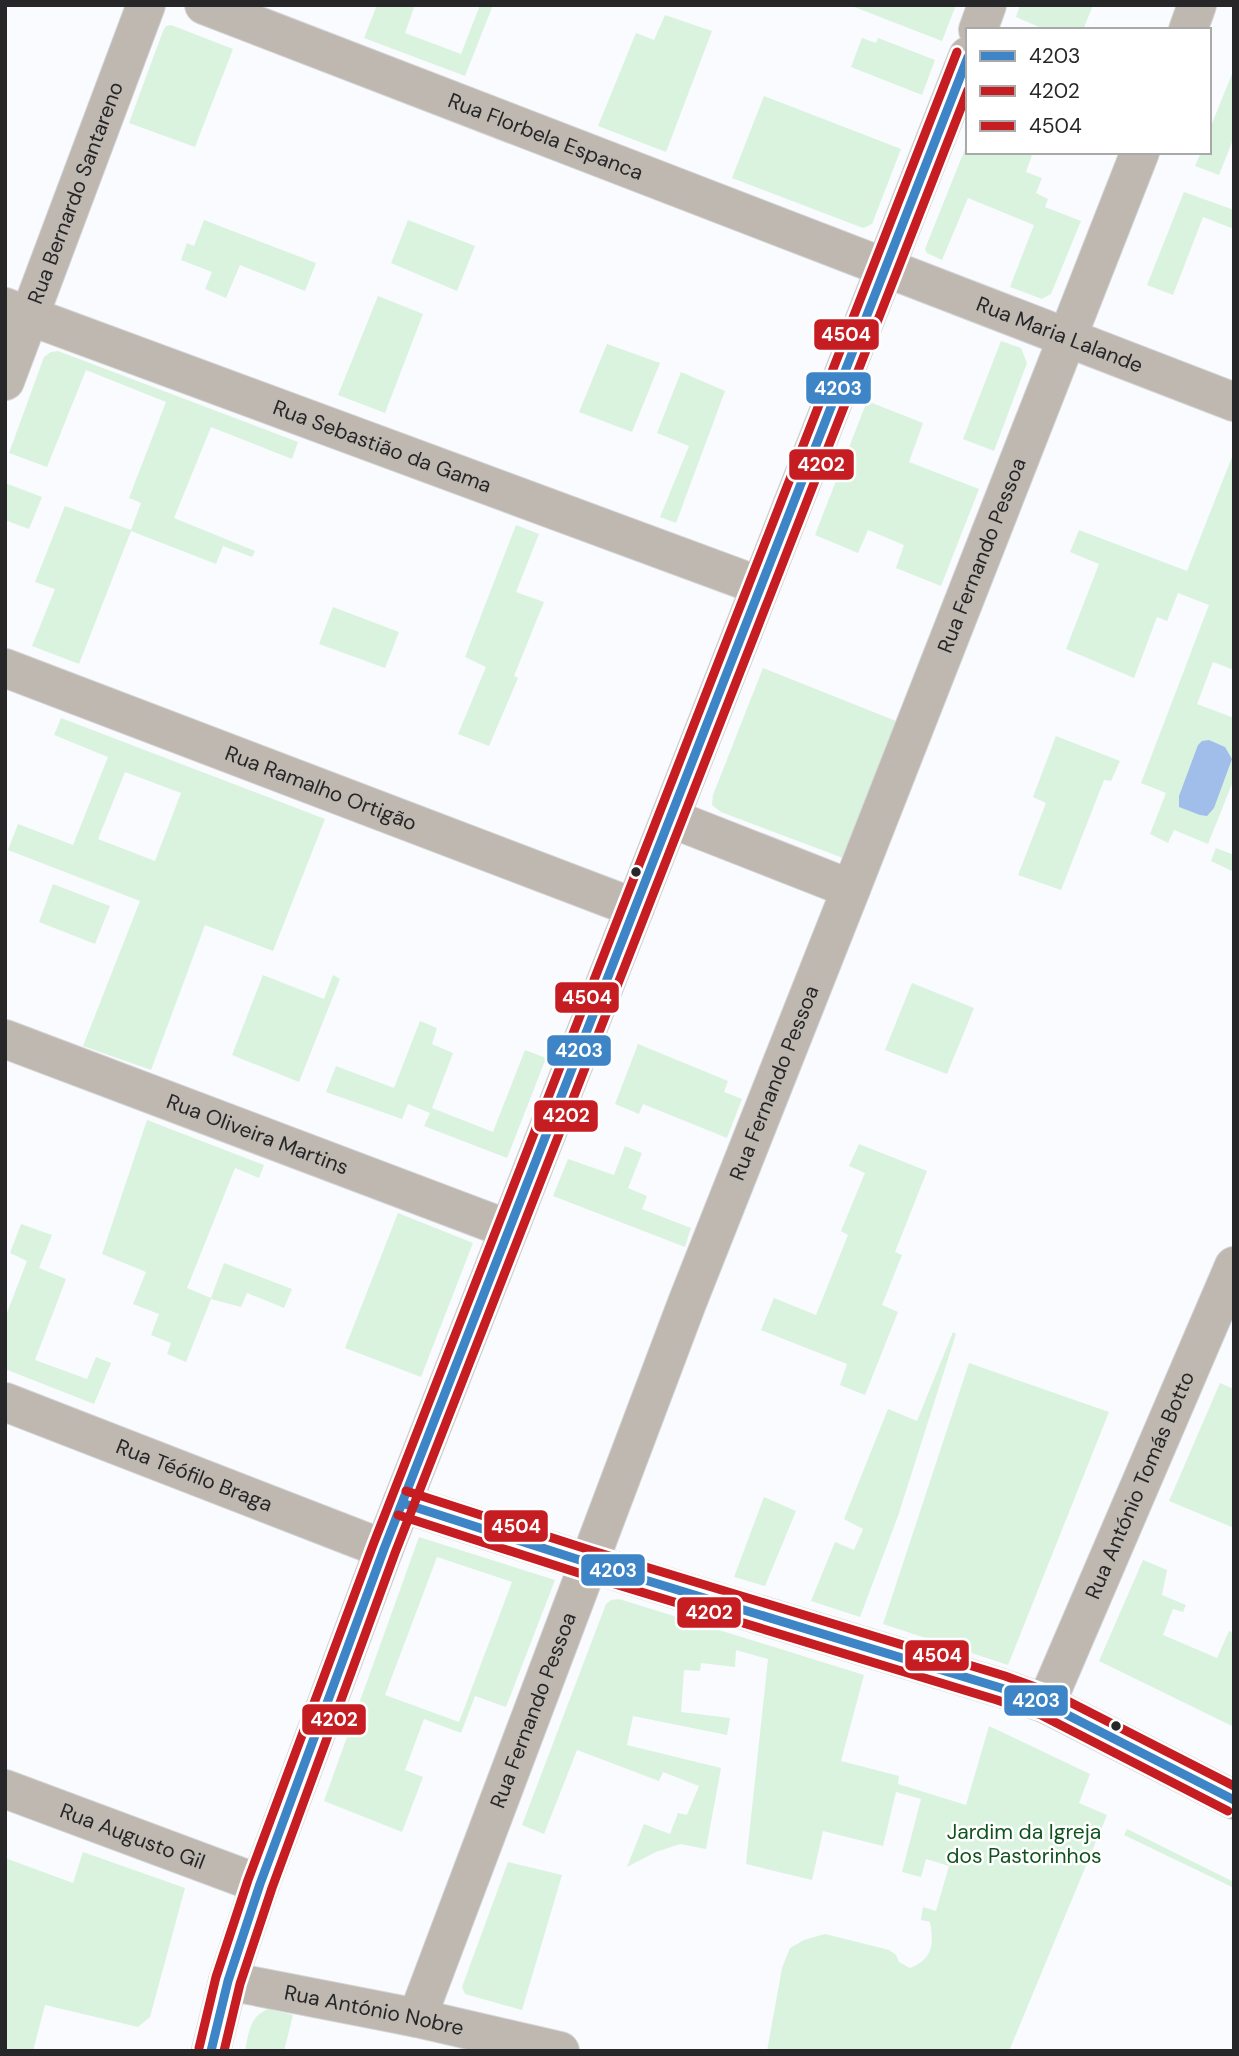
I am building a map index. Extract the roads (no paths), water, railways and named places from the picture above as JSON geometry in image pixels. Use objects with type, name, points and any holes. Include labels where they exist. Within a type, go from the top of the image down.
[{"type":"street","name":"Rua Bernardo Santareno","points":[[5,381],[17,311],[146,5]]},
{"type":"street","name":"Rua Florbela Espanca","points":[[204,5],[886,267]]},
{"type":"street","points":[[979,28],[987,5]]},
{"type":"street","points":[[1189,28],[1197,5]]},
{"type":"street","points":[[211,2051],[228,1981],[260,1884],[384,1549],[966,60]]},
{"type":"street","name":"Rua Fernando Pessoa","points":[[417,2018],[687,1303],[1139,154]]},
{"type":"street","name":"Rua Maria Lalande","points":[[886,267],[1234,402]]},
{"type":"street","name":"Rua Sebastião da Gama","points":[[17,311],[761,586]]},
{"type":"street","name":"Rua Ramalho Ortigão","points":[[5,668],[635,908]]},
{"type":"street","points":[[670,818],[852,889]]},
{"type":"street","name":"Rua Oliveira Martins","points":[[5,1039],[508,1229]]},
{"type":"street","name":"Rua António Tomás Botto","points":[[1046,1704],[1234,1266]]},
{"type":"street","name":"Rua Téófilo Braga","points":[[5,1402],[384,1549]]},
{"type":"street","points":[[402,1503],[1046,1704],[1234,1800]]},
{"type":"street","name":"Rua Augusto Gil","points":[[5,1789],[260,1884]]},
{"type":"street","name":"Rua António Nobre","points":[[228,1981],[417,2018],[560,2051]]},
{"type":"water","points":[[1209,740],[1225,747],[1232,759],[1214,808],[1207,816],[1179,807],[1179,796],[1198,745]]},
{"type":"park label","name":"Jardim da Igreja dos Pastorinhos","points":[[1024,1844]]}]
